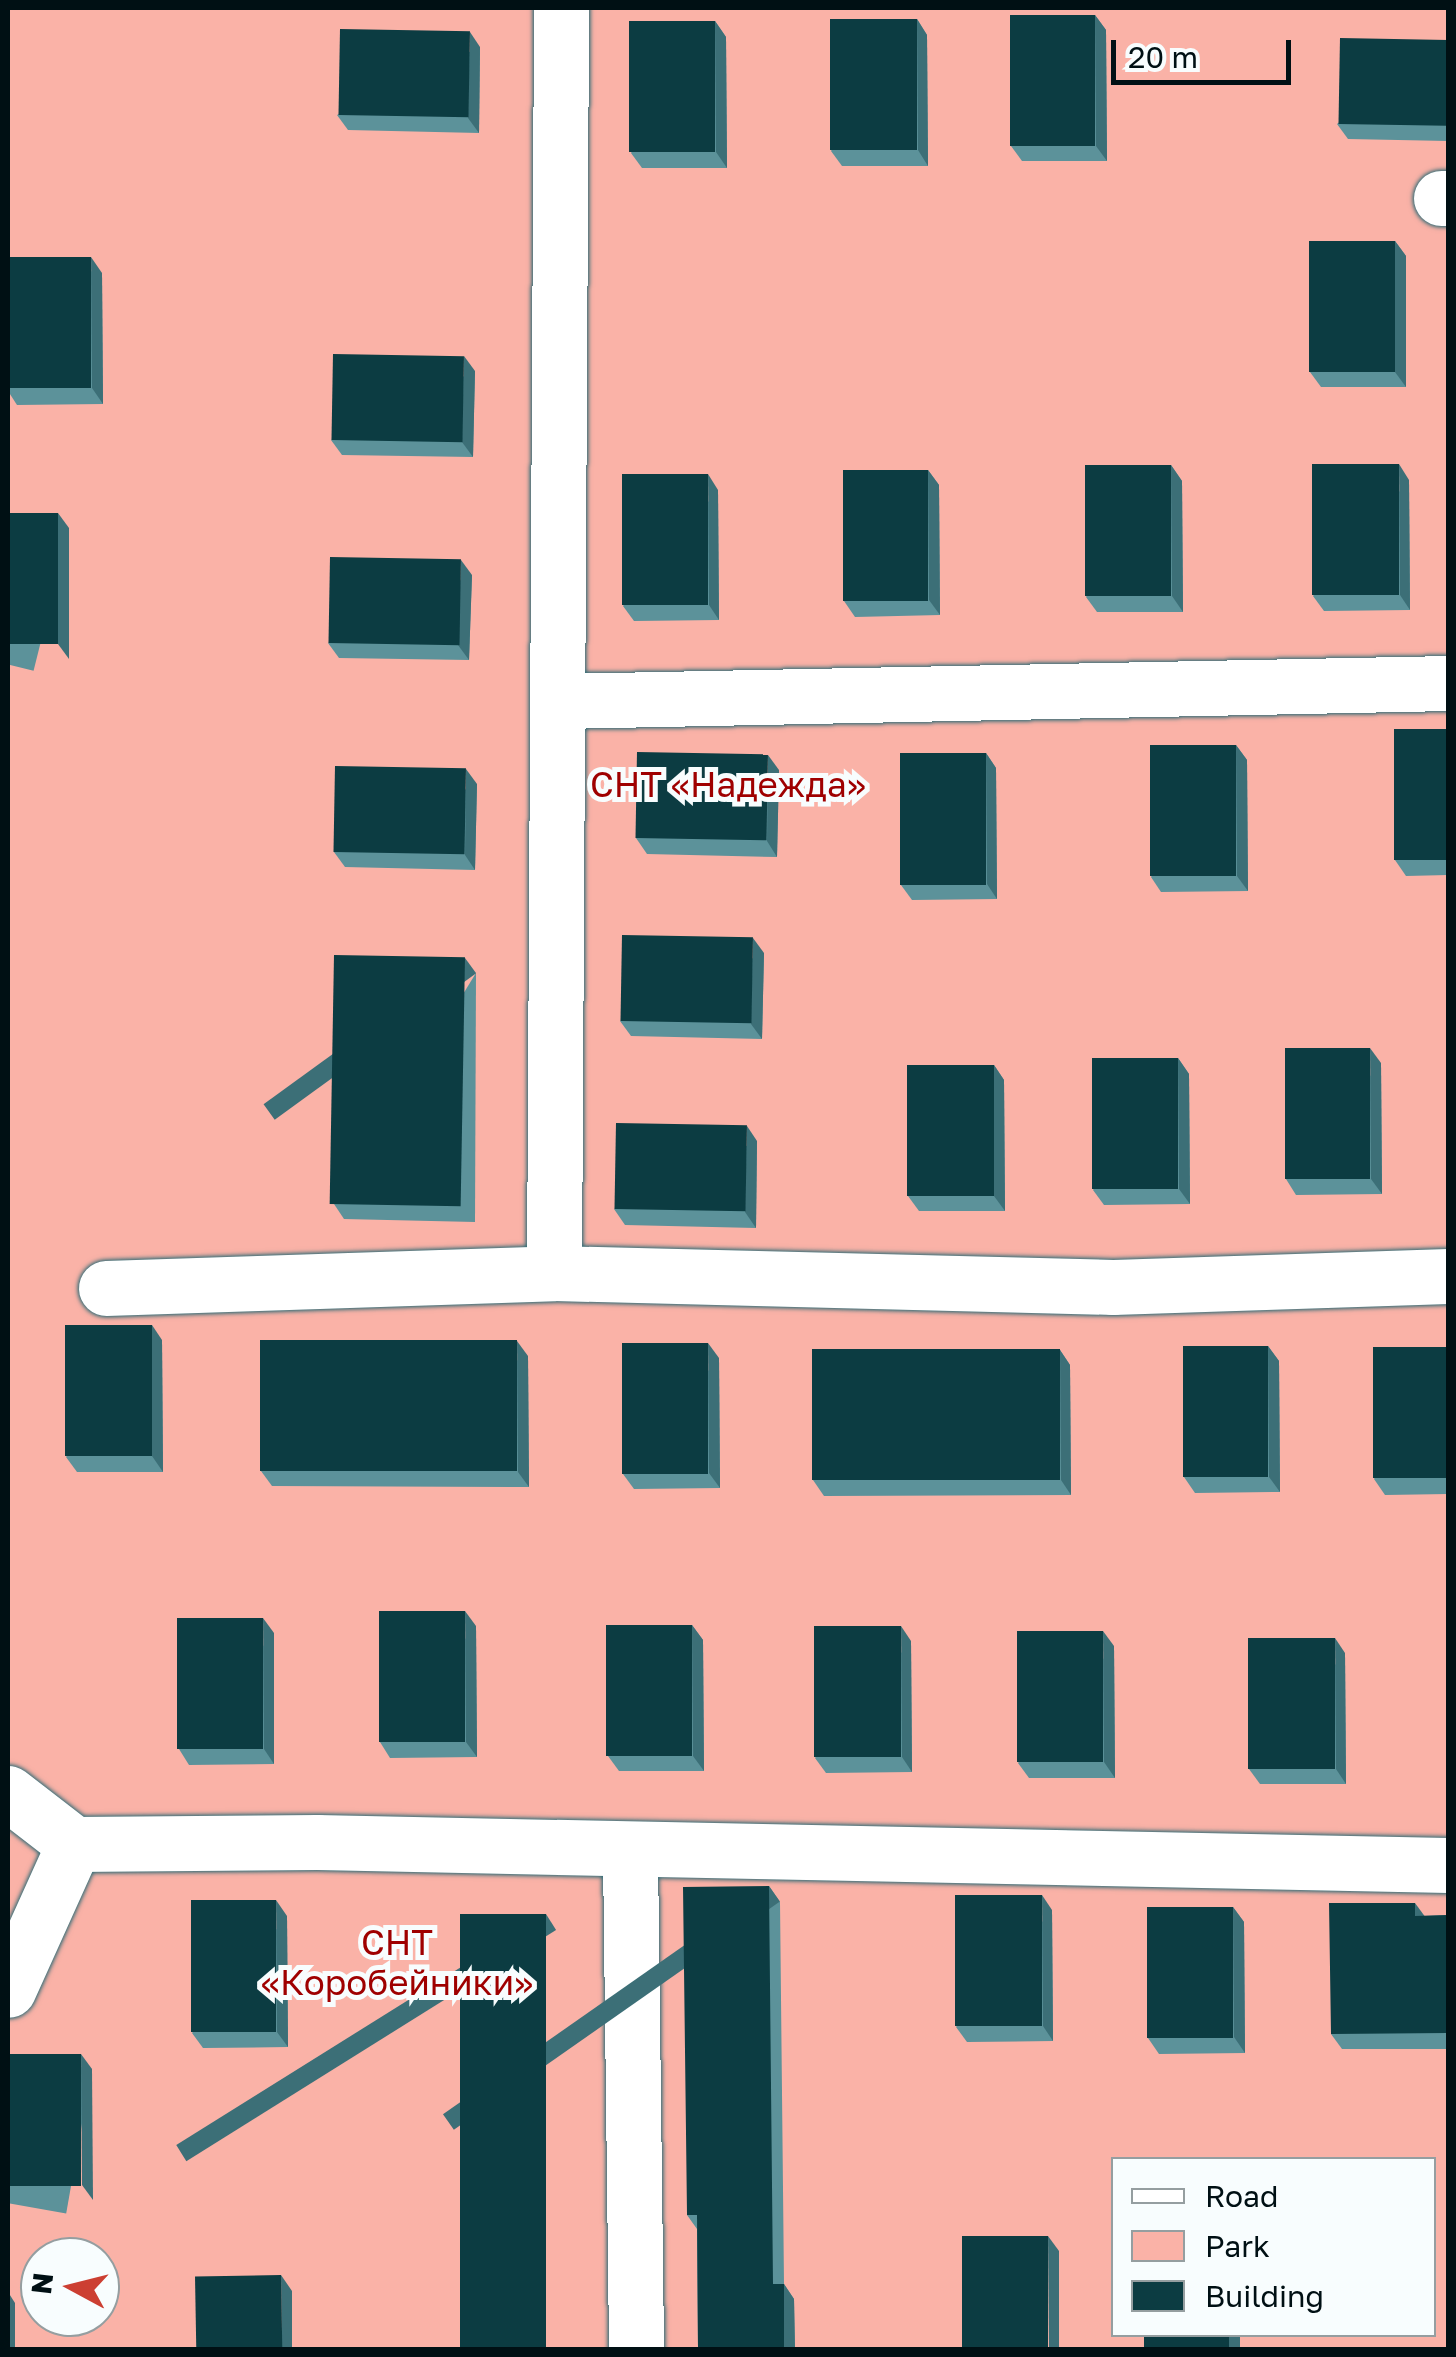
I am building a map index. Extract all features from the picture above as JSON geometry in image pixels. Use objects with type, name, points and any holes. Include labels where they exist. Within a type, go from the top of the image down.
[{"type":"street","points":[[554,1274],[561,701],[561,8]]},
{"type":"street","points":[[561,701],[1448,683]]},
{"type":"street","points":[[106,1288],[554,1274],[1113,1286],[1448,1276]]},
{"type":"street","points":[[8,1793],[74,1844],[317,1842],[630,1853],[1448,1864]]},
{"type":"street","points":[[8,1990],[74,1844]]},
{"type":"street","points":[[630,1853],[636,2350]]},
{"type":"green space","name":"СНТ «Надежда»","points":[[8,8],[1448,8],[1448,2349],[8,2350]]},
{"type":"building","points":[[1010,15],[1095,15],[1095,146],[1010,146]]},
{"type":"building","points":[[830,19],[917,19],[917,150],[830,150]]},
{"type":"building","points":[[629,21],[715,21],[715,152],[629,152]]},
{"type":"building","points":[[340,29],[470,31],[468,117],[338,115]]},
{"type":"building","points":[[1340,38],[1448,40],[1446,126],[1338,124]]},
{"type":"building","points":[[1309,241],[1395,241],[1395,372],[1309,372]]},
{"type":"building","points":[[8,257],[91,257],[91,388],[8,388]]},
{"type":"building","points":[[333,354],[464,356],[462,442],[331,440]]},
{"type":"building","points":[[1312,464],[1399,464],[1399,595],[1312,595]]},
{"type":"building","points":[[1085,465],[1171,465],[1171,596],[1085,596]]},
{"type":"building","points":[[843,470],[928,470],[928,601],[843,601]]},
{"type":"building","points":[[622,474],[708,474],[708,605],[622,605]]},
{"type":"building","points":[[8,513],[58,513],[58,644],[8,644]]},
{"type":"building","points":[[330,557],[461,559],[459,645],[328,643]]},
{"type":"building","points":[[1394,729],[1448,729],[1448,860],[1394,860]]},
{"type":"building","points":[[1150,745],[1236,745],[1236,876],[1150,876]]},
{"type":"building","points":[[637,752],[768,754],[766,840],[635,838]]},
{"type":"building","points":[[900,753],[986,753],[986,885],[900,885]]},
{"type":"building","points":[[335,766],[466,768],[464,854],[333,852]]},
{"type":"building","points":[[622,935],[753,937],[751,1023],[620,1021]]},
{"type":"building","points":[[334,955],[465,957],[461,1206],[330,1204]]},
{"type":"building","points":[[1285,1048],[1370,1048],[1370,1179],[1285,1179]]},
{"type":"building","points":[[1092,1058],[1178,1058],[1178,1189],[1092,1189]]},
{"type":"building","points":[[907,1065],[994,1065],[994,1196],[907,1196]]},
{"type":"building","points":[[616,1123],[747,1125],[745,1211],[614,1209]]},
{"type":"building","points":[[65,1325],[152,1325],[152,1456],[65,1456]]},
{"type":"building","points":[[260,1340],[517,1340],[517,1471],[260,1471]]},
{"type":"building","points":[[622,1343],[708,1343],[708,1474],[622,1474]]},
{"type":"building","points":[[1183,1346],[1268,1346],[1268,1477],[1183,1477]]},
{"type":"building","points":[[1373,1347],[1448,1347],[1448,1478],[1373,1478]]},
{"type":"building","points":[[812,1349],[1060,1349],[1060,1480],[812,1480]]},
{"type":"building","points":[[379,1611],[465,1611],[465,1742],[379,1742]]},
{"type":"building","points":[[177,1618],[263,1618],[263,1749],[177,1749]]},
{"type":"building","points":[[606,1625],[692,1625],[692,1756],[606,1756]]},
{"type":"building","points":[[814,1626],[901,1626],[901,1757],[814,1757]]},
{"type":"building","points":[[1017,1631],[1103,1631],[1103,1762],[1017,1762]]},
{"type":"building","points":[[1248,1638],[1335,1638],[1335,1769],[1248,1769]]},
{"type":"building","points":[[769,1886],[773,2284],[784,2284],[784,2350],[698,2350],[697,2215],[687,2215],[683,1887]]},
{"type":"building","points":[[955,1895],[1042,1895],[1042,2026],[955,2026]]},
{"type":"building","points":[[191,1900],[276,1900],[276,2032],[191,2032]]},
{"type":"building","points":[[1329,1903],[1415,1903],[1415,1916],[1448,1915],[1448,2033],[1331,2034]]},
{"type":"building","points":[[1147,1907],[1233,1907],[1233,2038],[1147,2038]]},
{"type":"building","points":[[460,1914],[546,1914],[546,2350],[460,2350]]},
{"type":"building","points":[[8,2054],[81,2054],[81,2186],[8,2186]]},
{"type":"building","points":[[962,2236],[1048,2236],[1048,2350],[962,2350]]},
{"type":"building","points":[[281,2275],[282,2350],[196,2350],[195,2277]]},
{"type":"building","points":[[1144,2337],[1229,2337],[1229,2350],[1144,2350]]},
{"type":"park label","name":"СНТ «Коробейники»","points":[[397,1962]]}]
